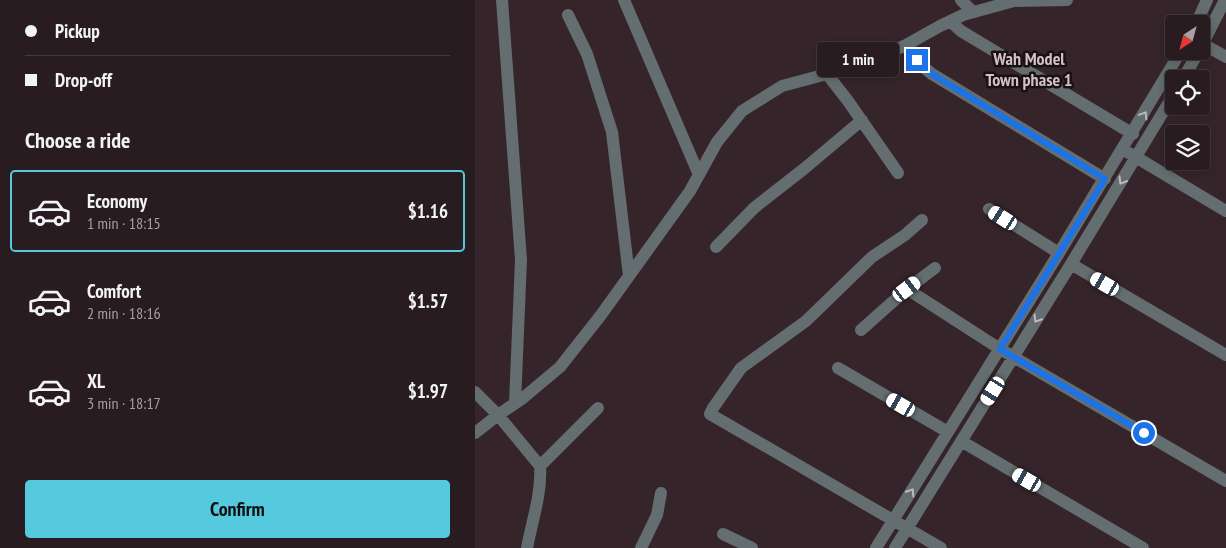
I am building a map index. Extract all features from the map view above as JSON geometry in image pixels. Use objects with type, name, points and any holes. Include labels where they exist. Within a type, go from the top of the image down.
[{"type":"street","points":[[503,0],[521,260],[515,403]]},
{"type":"street","points":[[624,0],[699,175]]},
{"type":"street","points":[[961,0],[973,12]]},
{"type":"street","points":[[475,433],[523,398],[560,367],[601,315],[690,191],[717,142],[742,112],[782,86],[827,74],[906,45],[950,21],[973,12],[1014,1],[1067,0]]},
{"type":"street","points":[[1200,15],[1207,0]]},
{"type":"street","points":[[1210,29],[1225,0]]},
{"type":"street","points":[[568,15],[587,54],[612,132],[629,276]]},
{"type":"street","points":[[950,21],[961,30],[1133,134]]},
{"type":"street","points":[[906,45],[917,60],[932,74],[1105,179]]},
{"type":"street","points":[[1210,50],[1226,57]]},
{"type":"street","points":[[876,548],[1133,134],[1176,60]]},
{"type":"street","points":[[827,74],[862,120],[898,173]]},
{"type":"street","points":[[895,548],[1165,109]]},
{"type":"street","points":[[716,247],[754,208],[862,120]]},
{"type":"street","points":[[1122,149],[1226,211]]},
{"type":"street","points":[[989,209],[1059,253]]},
{"type":"street","points":[[922,220],[905,235],[872,257],[806,321],[741,368],[713,408],[711,414],[941,548]]},
{"type":"street","points":[[1071,264],[1226,355]]},
{"type":"street","points":[[861,330],[907,289],[935,268]]},
{"type":"street","points":[[907,289],[1000,349],[1226,481]]},
{"type":"street","points":[[838,368],[948,432]]},
{"type":"street","points":[[475,392],[498,415],[540,466],[541,476],[538,497],[527,548]]},
{"type":"street","points":[[540,466],[598,408]]},
{"type":"street","points":[[961,441],[1143,548]]},
{"type":"street","points":[[641,548],[657,514],[661,492]]},
{"type":"street","points":[[723,534],[751,548]]},
{"type":"district","name":"Wah Model Town phase 1","points":[[1029,68]]},
{"type":"route","points":[[917,60],[932,74],[1105,179],[1000,349],[1144,433]]}]
